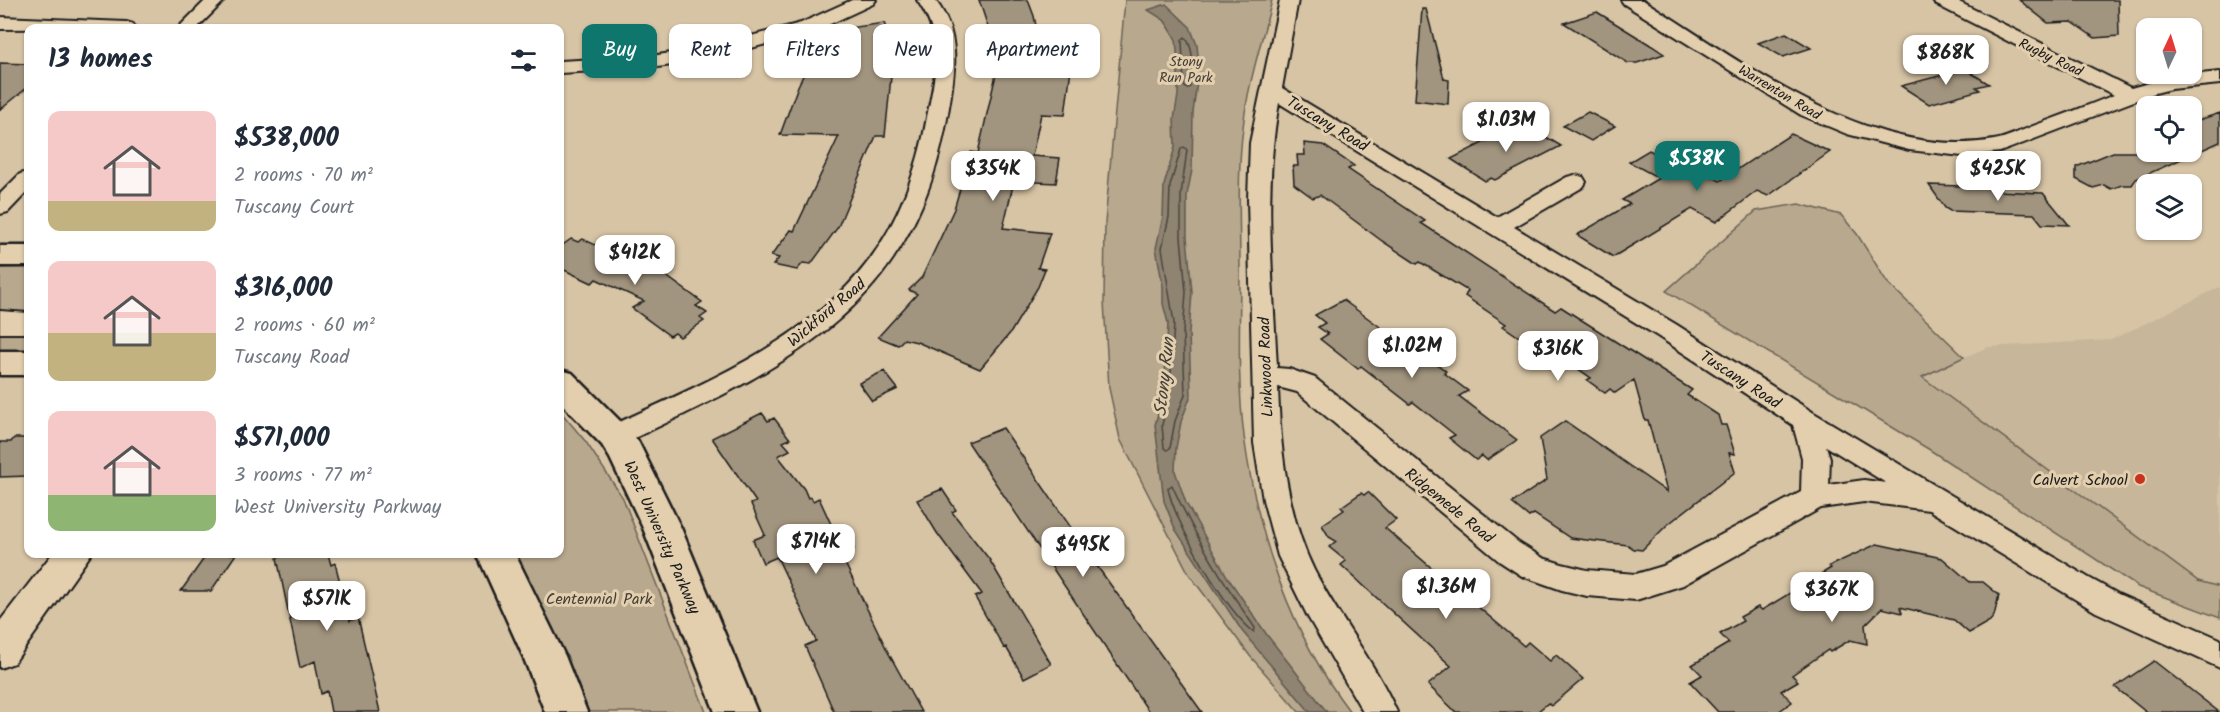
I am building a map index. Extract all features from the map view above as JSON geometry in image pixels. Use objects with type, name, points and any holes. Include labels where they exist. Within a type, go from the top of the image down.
[{"type":"main road","points":[[0,256],[24,256]]},
{"type":"main road","points":[[0,363],[24,363]]},
{"type":"main road","name":"West University Parkway","points":[[564,385],[614,436],[625,451],[662,528],[736,712]]},
{"type":"main road","points":[[498,558],[544,656],[566,712]]},
{"type":"street","points":[[191,24],[216,0]]},
{"type":"street","points":[[564,67],[650,62],[702,55],[808,27],[867,0]]},
{"type":"street","name":"Wickford Road","points":[[614,436],[708,390],[769,356],[810,329],[852,294],[875,270],[904,219],[927,165],[939,113],[945,71],[945,44],[939,17],[926,0]]},
{"type":"street","name":"Linkwood Road","points":[[1289,0],[1261,142],[1259,199],[1266,425],[1275,490],[1300,571],[1380,712]]},
{"type":"street","name":"Warrenton Road","points":[[1630,0],[1808,111],[1854,130],[1909,144],[1962,150],[2000,146],[2129,96],[2170,83],[2220,78]]},
{"type":"street","name":"Rugby Road","points":[[1941,0],[2129,96]]},
{"type":"street","points":[[0,23],[25,24]]},
{"type":"street","name":"Tuscany Road","points":[[1270,89],[1668,331],[1935,501],[2107,603],[2220,654]]},
{"type":"street","points":[[1497,227],[1575,182]]},
{"type":"street","points":[[0,207],[24,183]]},
{"type":"street","points":[[0,322],[24,323]]},
{"type":"street","name":"Ridgemede Road","points":[[1265,377],[1289,378],[1306,385],[1509,552],[1533,567],[1587,583],[1636,587],[1656,582],[1706,559],[1815,498],[1864,490],[1935,501]]},
{"type":"street","points":[[1805,420],[1816,458],[1815,498]]},
{"type":"street","points":[[0,651],[70,558]]},
{"type":"shaded area","name":"Calvert School","points":[[2220,287],[2220,587],[2198,581],[1921,376],[1988,347],[2111,340]]},
{"type":"green space","name":"Stony Run Park","points":[[1125,0],[1272,0],[1248,96],[1240,163],[1240,373],[1244,436],[1258,509],[1279,581],[1310,649],[1350,712],[1299,712],[1250,656],[1189,574],[1120,439],[1109,388],[1104,302],[1105,223]]},
{"type":"green space","points":[[1799,204],[1841,215],[1857,234],[1887,282],[1964,357],[1922,377],[2198,581],[2220,587],[2220,618],[2138,587],[1930,450],[1666,291],[1756,211]]},
{"type":"green space","points":[[24,267],[24,356],[0,357],[0,268]]},
{"type":"green space","name":"Centennial Park","points":[[564,416],[586,442],[623,498],[706,712],[585,712],[538,603],[511,558],[564,558]]},
{"type":"water","name":"Stony Run","points":[[1166,4],[1190,27],[1197,45],[1199,66],[1193,113],[1192,170],[1187,195],[1187,237],[1192,292],[1189,333],[1191,395],[1181,422],[1176,448],[1175,471],[1186,503],[1228,578],[1267,635],[1327,712],[1310,712],[1242,631],[1175,529],[1164,501],[1155,425],[1164,390],[1168,323],[1163,304],[1163,287],[1156,248],[1163,216],[1164,185],[1175,147],[1174,119],[1178,95],[1178,63],[1176,40],[1170,29],[1164,20],[1148,10]]},
{"type":"building","points":[[979,0],[1028,0],[1036,24],[987,24]]},
{"type":"building","points":[[2019,0],[2118,0],[2119,36],[2095,38],[2072,22],[2048,23]]},
{"type":"building","points":[[1422,9],[1426,9],[1444,79],[1449,80],[1448,104],[1415,100]]},
{"type":"building","points":[[1597,12],[1664,54],[1637,63],[1628,63],[1564,23]]},
{"type":"building","points":[[873,25],[873,78],[891,78],[885,136],[876,136],[838,227],[811,264],[803,263],[797,270],[773,265],[779,258],[771,256],[791,230],[794,231],[839,136],[780,135],[798,86],[802,78],[861,78],[861,26]]},
{"type":"building","points":[[1786,33],[1811,48],[1783,57],[1758,43]]},
{"type":"building","points":[[0,63],[24,64],[24,90],[0,110]]},
{"type":"building","points":[[1965,69],[1989,84],[1976,87],[1980,90],[1929,104],[1901,86]]},
{"type":"building","points":[[995,78],[1070,78],[1065,115],[1041,114],[1032,156],[1060,158],[1056,183],[1014,181],[1003,228],[1050,233],[1038,268],[1045,269],[1038,287],[1011,332],[980,369],[917,342],[904,339],[898,345],[878,337],[917,294],[909,290],[922,277],[954,209],[971,152],[978,153]]},
{"type":"building","points":[[1588,112],[1615,126],[1591,141],[1563,126]]},
{"type":"building","points":[[2220,113],[2220,142],[2202,150],[2202,119]]},
{"type":"building","points":[[1526,125],[1561,146],[1495,180],[1491,178],[1485,181],[1451,159],[1506,131],[1510,133]]},
{"type":"building","points":[[1791,134],[1830,152],[1768,196],[1757,191],[1716,222],[1692,209],[1613,257],[1577,235],[1630,204],[1622,200],[1659,178],[1629,162],[1649,150],[1665,158],[1669,155],[1720,181]]},
{"type":"building","points":[[1304,143],[1323,145],[1354,166],[1348,169],[1425,221],[1421,223],[1555,311],[1561,307],[1692,390],[1687,395],[1718,415],[1721,425],[1726,425],[1735,454],[1729,453],[1735,472],[1667,525],[1642,550],[1628,545],[1570,538],[1534,514],[1529,517],[1512,503],[1547,480],[1540,438],[1565,421],[1667,492],[1648,420],[1645,420],[1634,380],[1615,393],[1610,389],[1605,393],[1587,380],[1591,378],[1548,348],[1539,354],[1519,341],[1522,339],[1503,326],[1506,324],[1465,296],[1468,291],[1420,262],[1417,264],[1320,195],[1313,198],[1294,184],[1293,166],[1298,166],[1297,155],[1305,155]]},
{"type":"building","points":[[2113,152],[2136,152],[2136,162],[2175,162],[2147,174],[2136,174],[2132,185],[2122,185],[2111,189],[2104,185],[2093,188],[2076,179],[2076,167]]},
{"type":"building","points":[[1929,185],[1995,187],[1998,191],[2043,193],[2069,225],[2042,224],[2034,214],[1950,211],[1945,208]]},
{"type":"building","points":[[571,239],[578,242],[583,239],[651,271],[655,268],[702,302],[696,306],[707,313],[700,318],[704,321],[680,337],[675,333],[670,336],[632,308],[644,301],[596,279],[592,283],[564,270],[564,244]]},
{"type":"building","points":[[1343,300],[1405,345],[1409,343],[1446,371],[1444,373],[1468,391],[1459,396],[1517,440],[1487,460],[1482,456],[1476,460],[1449,438],[1455,435],[1413,402],[1410,404],[1361,366],[1358,369],[1320,339],[1328,334],[1318,327],[1325,323],[1315,315]]},
{"type":"building","points":[[884,371],[898,389],[872,401],[859,383]]},
{"type":"building","points":[[762,413],[768,421],[774,418],[790,439],[783,442],[790,450],[778,456],[804,489],[808,498],[811,497],[813,501],[819,498],[836,535],[845,531],[854,549],[841,555],[888,652],[921,712],[834,712],[805,646],[816,641],[777,557],[763,563],[753,540],[765,535],[751,504],[756,502],[712,438]]},
{"type":"building","points":[[1003,428],[1097,566],[1202,712],[1149,712],[968,442]]},
{"type":"building","points":[[14,438],[24,438],[24,476],[0,477],[0,442],[11,442]]},
{"type":"building","points":[[942,489],[956,510],[952,512],[989,559],[1051,664],[1024,678],[1006,647],[1004,648],[975,597],[982,594],[937,533],[917,500]]},
{"type":"building","points":[[1368,492],[1396,520],[1385,528],[1440,575],[1445,571],[1467,591],[1463,594],[1524,646],[1528,642],[1550,661],[1556,655],[1583,679],[1551,706],[1548,703],[1537,712],[1456,712],[1428,685],[1451,666],[1341,565],[1346,561],[1329,547],[1336,541],[1329,537],[1322,525],[1344,510],[1341,507],[1361,493],[1364,495]]},
{"type":"building","points":[[1877,544],[1942,558],[1970,582],[1983,582],[1999,595],[1994,616],[1990,621],[1969,633],[1954,620],[1900,607],[1902,613],[1882,608],[1865,625],[1867,644],[1850,640],[1830,652],[1828,650],[1792,675],[1798,681],[1781,691],[1792,702],[1778,712],[1718,712],[1690,682],[1702,675],[1692,665],[1729,643],[1720,634],[1743,621],[1740,617],[1758,607],[1762,610],[1831,568],[1829,566]]},
{"type":"building","points":[[204,558],[233,558],[211,591],[181,591]]},
{"type":"building","points":[[277,558],[329,558],[331,565],[335,563],[350,621],[358,617],[380,712],[331,712],[327,691],[321,694],[315,661],[300,668]]},
{"type":"building","points":[[2154,661],[2219,712],[2146,712],[2115,687]]},
{"type":"place","name":"Calvert School","points":[[2140,479]]}]
